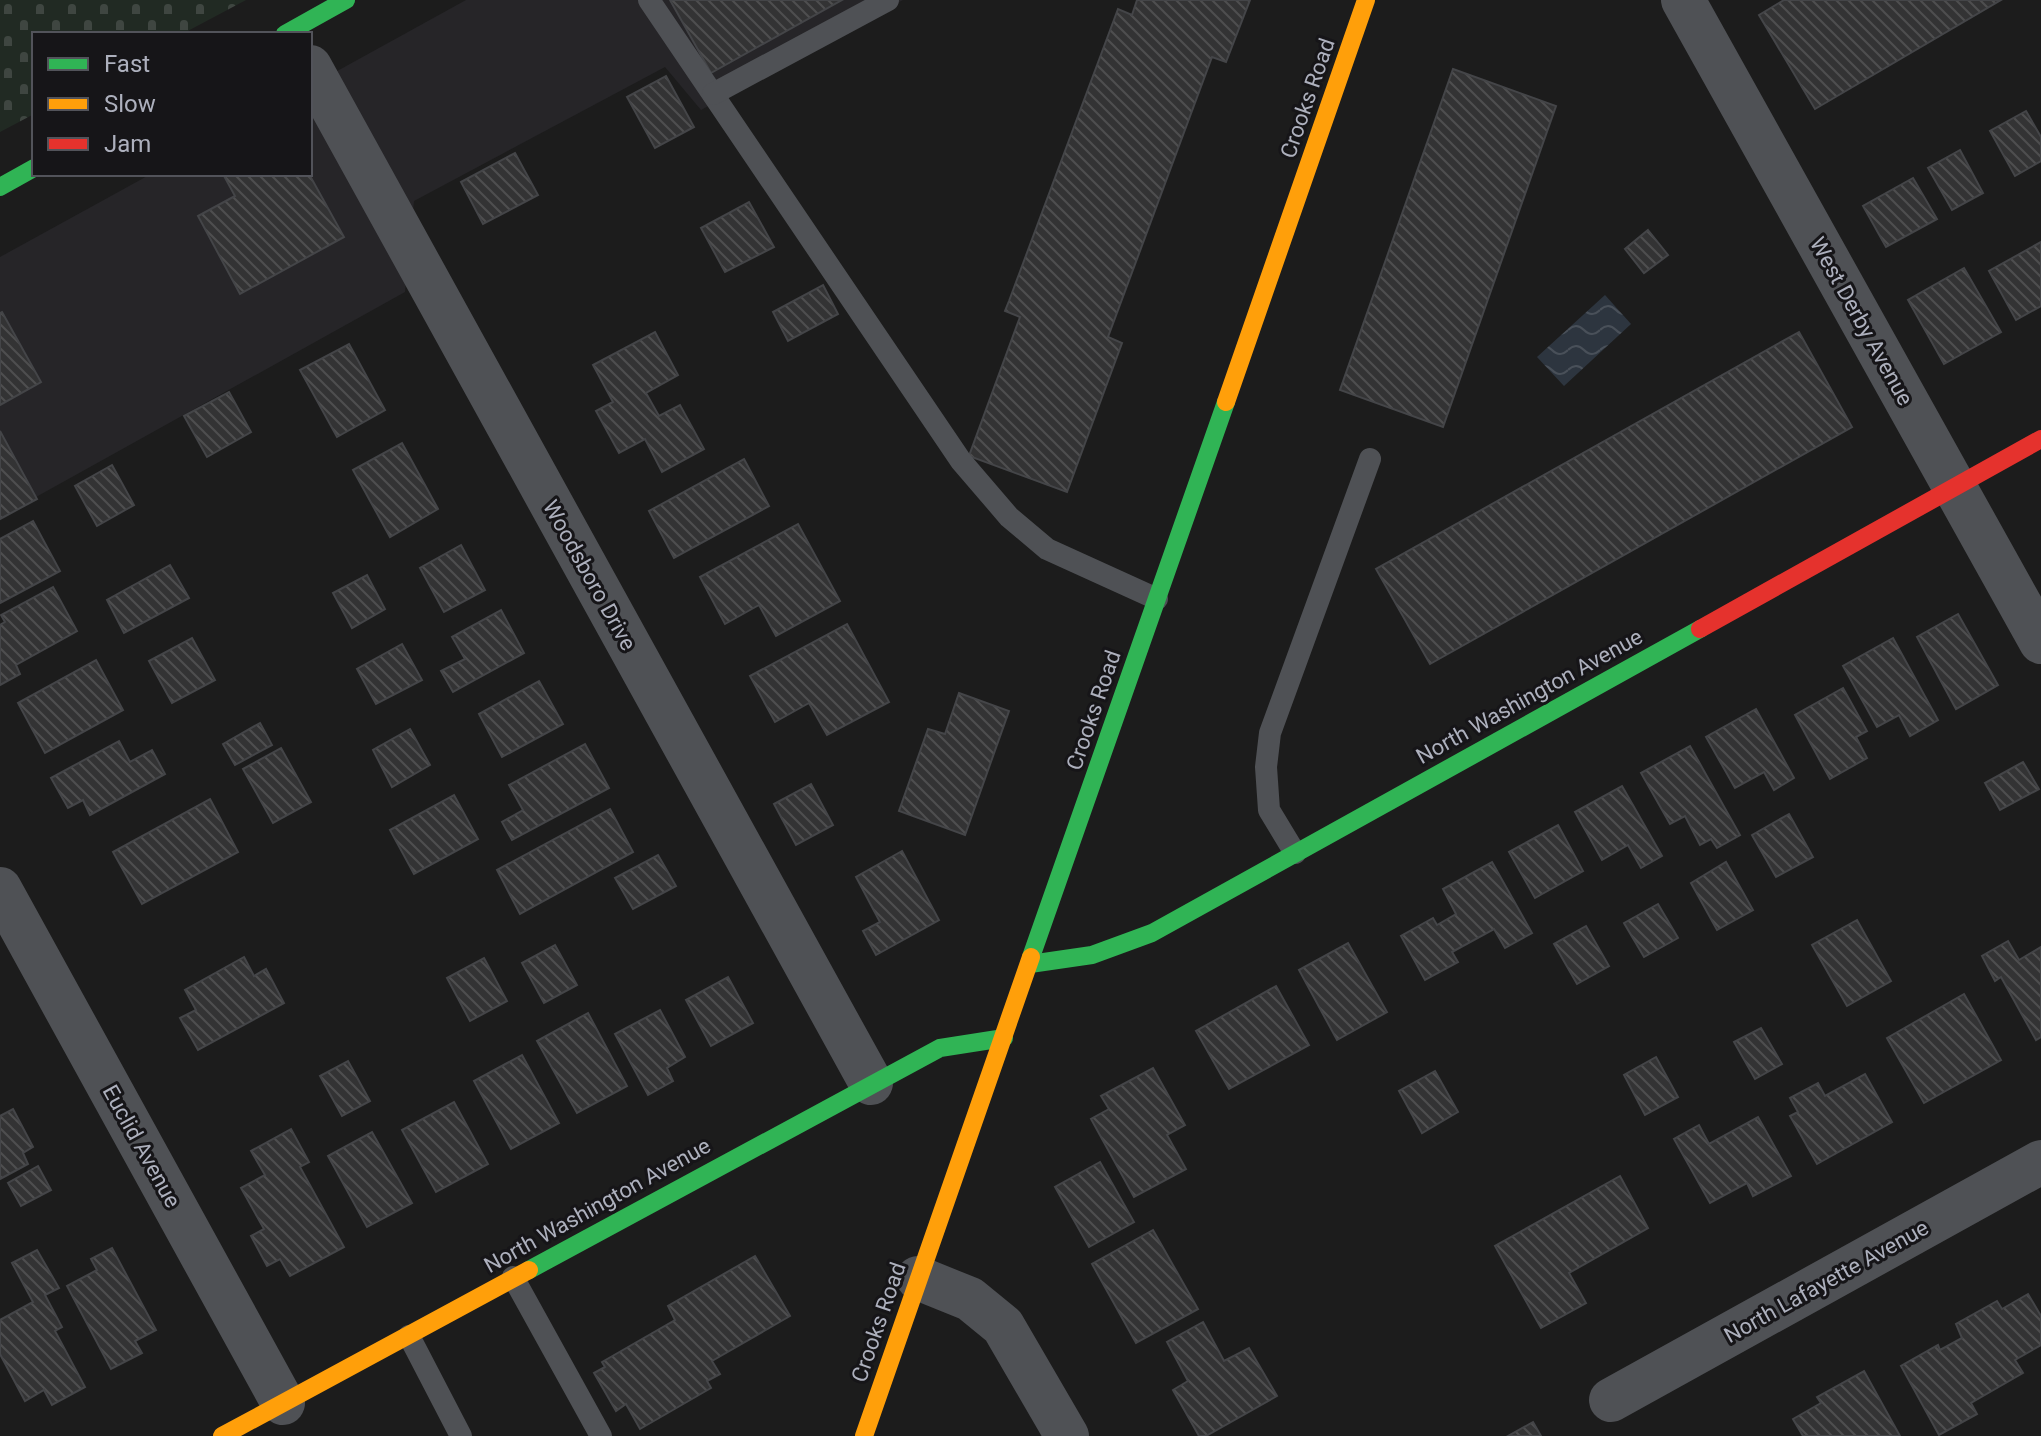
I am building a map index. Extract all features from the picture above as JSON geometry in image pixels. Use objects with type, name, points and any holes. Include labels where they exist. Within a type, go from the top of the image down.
[{"type":"street","points":[[306,32],[346,0]]},
{"type":"street","name":"Crooks Road","points":[[864,1436],[1366,0]]},
{"type":"street","name":"West Derby Avenue","points":[[1683,0],[2041,642]]},
{"type":"street","name":"Woodsboro Drive","points":[[312,74],[871,1083]]},
{"type":"street","points":[[0,187],[32,169]]},
{"type":"street","name":"North Washington Avenue","points":[[1030,964],[1089,959],[1119,950],[2041,439]]},
{"type":"street","name":"Euclid Avenue","points":[[0,889],[283,1403]]},
{"type":"street","name":"North Washington Avenue","points":[[222,1436],[871,1083],[940,1048],[1004,1038]]},
{"type":"street","name":"North Lafayette Avenue","points":[[1611,1400],[2041,1162]]},
{"type":"street","points":[[918,1278],[970,1299],[1003,1326],[1067,1436]]},
{"type":"lane","points":[[649,0],[961,461],[1009,517],[1047,549],[1157,599]]},
{"type":"lane","points":[[713,94],[888,0]]},
{"type":"lane","points":[[1295,853],[1269,810],[1266,767],[1270,733],[1370,459]]},
{"type":"lane","points":[[513,1277],[601,1436]]},
{"type":"lane","points":[[409,1336],[461,1436]]},
{"type":"shaded area","points":[[466,0],[903,0],[701,110],[665,67],[414,201],[405,292],[0,517],[0,257],[147,176],[312,176],[312,85]]},
{"type":"green space","points":[[0,0],[246,0],[186,32],[32,32],[32,115],[0,132]]},
{"type":"water","points":[[1605,295],[1631,324],[1564,386],[1537,357]]},
{"type":"building","points":[[670,0],[842,0],[711,73]]},
{"type":"building","points":[[1137,0],[1250,0],[1226,62],[1212,57],[1108,337],[1122,343],[1067,492],[969,456],[1020,317],[1005,311],[1118,9],[1132,15]]},
{"type":"building","points":[[1784,0],[2001,0],[1815,109],[1759,15]]},
{"type":"building","points":[[1453,69],[1556,106],[1443,427],[1340,390]]},
{"type":"building","points":[[666,76],[694,127],[655,148],[627,97]]},
{"type":"building","points":[[2026,111],[2041,137],[2041,161],[2015,176],[1990,131]]},
{"type":"building","points":[[1960,150],[1983,193],[1952,210],[1928,168]]},
{"type":"building","points":[[515,153],[538,195],[483,224],[461,182]]},
{"type":"building","points":[[224,176],[310,176],[344,237],[240,294],[198,216],[235,196]]},
{"type":"building","points":[[1913,178],[1937,219],[1886,247],[1863,206]]},
{"type":"building","points":[[749,202],[774,247],[725,272],[701,228]]},
{"type":"building","points":[[1648,230],[1668,255],[1644,273],[1625,249]]},
{"type":"building","points":[[2041,242],[2041,306],[2016,320],[1989,271]]},
{"type":"building","points":[[1964,268],[2001,332],[1944,364],[1908,300]]},
{"type":"building","points":[[823,285],[838,314],[788,341],[773,312]]},
{"type":"building","points":[[0,313],[41,382],[0,405]]},
{"type":"building","points":[[655,332],[678,375],[646,393],[659,416],[680,405],[704,449],[662,472],[645,439],[619,453],[596,411],[613,402],[593,365]]},
{"type":"building","points":[[1799,332],[1852,427],[1430,664],[1376,569]]},
{"type":"building","points":[[349,344],[385,410],[337,437],[300,370]]},
{"type":"building","points":[[229,392],[251,432],[207,457],[184,416]]},
{"type":"building","points":[[0,431],[37,499],[0,519]]},
{"type":"building","points":[[402,443],[438,509],[390,537],[353,470]]},
{"type":"building","points":[[744,459],[769,506],[674,558],[649,511]]},
{"type":"building","points":[[112,465],[134,505],[97,526],[75,486]]},
{"type":"building","points":[[33,521],[60,571],[0,603],[0,539]]},
{"type":"building","points":[[798,524],[840,601],[776,636],[759,605],[725,624],[700,577]]},
{"type":"building","points":[[461,545],[485,590],[444,612],[420,568]]},
{"type":"building","points":[[170,565],[189,598],[124,633],[107,600]]},
{"type":"building","points":[[367,575],[385,609],[352,628],[333,593]]},
{"type":"building","points":[[53,587],[77,631],[16,665],[20,674],[0,685],[0,625],[5,622],[1,615]]},
{"type":"building","points":[[501,610],[524,653],[453,692],[441,671],[465,659],[452,637]]},
{"type":"building","points":[[1958,614],[1998,685],[1956,709],[1917,637]]},
{"type":"building","points":[[847,624],[889,702],[827,735],[809,703],[775,722],[750,676]]},
{"type":"building","points":[[192,638],[215,680],[172,703],[149,661]]},
{"type":"building","points":[[1893,638],[1938,720],[1910,736],[1899,715],[1877,727],[1843,666]]},
{"type":"building","points":[[402,644],[422,680],[376,704],[357,669]]},
{"type":"building","points":[[96,660],[123,710],[45,753],[18,703]]},
{"type":"building","points":[[539,681],[563,724],[502,757],[479,714]]},
{"type":"building","points":[[1843,688],[1867,731],[1856,737],[1867,758],[1830,779],[1795,715]]},
{"type":"building","points":[[959,693],[1009,711],[965,835],[899,811],[928,729],[945,734]]},
{"type":"building","points":[[1756,709],[1794,778],[1774,790],[1764,772],[1735,788],[1706,737]]},
{"type":"building","points":[[260,723],[272,745],[235,765],[223,744]]},
{"type":"building","points":[[410,729],[430,765],[392,787],[373,750]]},
{"type":"building","points":[[119,741],[130,762],[152,750],[165,774],[90,815],[83,800],[68,808],[51,778]]},
{"type":"building","points":[[585,744],[609,788],[512,840],[502,822],[523,810],[509,785]]},
{"type":"building","points":[[1690,746],[1740,835],[1717,848],[1711,839],[1700,845],[1685,816],[1670,824],[1641,773]]},
{"type":"building","points":[[281,748],[311,802],[273,823],[243,769]]},
{"type":"building","points":[[2023,762],[2039,789],[2000,810],[1985,783]]},
{"type":"building","points":[[811,784],[833,825],[796,845],[774,804]]},
{"type":"building","points":[[1622,786],[1662,856],[1641,868],[1628,845],[1602,860],[1575,812]]},
{"type":"building","points":[[454,795],[478,839],[414,874],[390,830]]},
{"type":"building","points":[[210,799],[238,852],[142,904],[113,852]]},
{"type":"building","points":[[610,809],[633,852],[520,914],[497,870]]},
{"type":"building","points":[[1789,814],[1813,857],[1776,877],[1752,835]]},
{"type":"building","points":[[1558,825],[1583,871],[1535,898],[1509,852]]},
{"type":"building","points":[[902,851],[939,920],[876,955],[863,931],[880,922],[856,877]]},
{"type":"building","points":[[658,855],[676,886],[633,909],[615,878]]},
{"type":"building","points":[[1492,862],[1532,933],[1505,948],[1494,929],[1452,952],[1458,962],[1425,980],[1401,936],[1433,918],[1437,925],[1456,914],[1443,889]]},
{"type":"building","points":[[1726,862],[1753,910],[1717,930],[1691,883]]},
{"type":"building","points":[[1658,904],[1678,938],[1644,957],[1624,923]]},
{"type":"building","points":[[1857,920],[1891,981],[1847,1006],[1812,945]]},
{"type":"building","points":[[1586,926],[1609,966],[1577,984],[1554,944]]},
{"type":"building","points":[[2008,941],[2019,960],[2041,947],[2041,1037],[2036,1040],[2001,977],[1995,981],[1982,956]]},
{"type":"building","points":[[1348,943],[1387,1012],[1337,1040],[1299,970]]},
{"type":"building","points":[[555,945],[577,985],[544,1003],[522,963]]},
{"type":"building","points":[[244,957],[254,976],[266,969],[284,1003],[198,1050],[180,1018],[196,1010],[185,990]]},
{"type":"building","points":[[484,958],[507,1001],[470,1021],[447,978]]},
{"type":"building","points":[[728,977],[753,1023],[711,1046],[686,1000]]},
{"type":"building","points":[[1276,986],[1309,1045],[1229,1089],[1196,1031]]},
{"type":"building","points":[[1964,994],[2001,1060],[1924,1103],[1887,1038]]},
{"type":"building","points":[[660,1010],[685,1057],[667,1068],[673,1081],[648,1095],[615,1034]]},
{"type":"building","points":[[588,1013],[627,1086],[577,1113],[537,1041]]},
{"type":"building","points":[[1761,1028],[1782,1064],[1755,1079],[1734,1042]]},
{"type":"building","points":[[522,1055],[559,1123],[511,1149],[474,1081]]},
{"type":"building","points":[[1656,1057],[1678,1097],[1645,1115],[1624,1075]]},
{"type":"building","points":[[348,1061],[370,1101],[342,1116],[320,1076]]},
{"type":"building","points":[[1153,1068],[1185,1125],[1167,1135],[1186,1169],[1134,1197],[1091,1119],[1109,1109],[1101,1096]]},
{"type":"building","points":[[1435,1071],[1458,1112],[1422,1133],[1399,1091]]},
{"type":"building","points":[[1865,1074],[1892,1122],[1817,1164],[1790,1116],[1798,1112],[1790,1098],[1818,1083],[1825,1096]]},
{"type":"building","points":[[454,1102],[488,1164],[436,1192],[402,1130]]},
{"type":"building","points":[[13,1109],[33,1147],[23,1153],[28,1164],[0,1179],[0,1116]]},
{"type":"building","points":[[1758,1117],[1791,1176],[1753,1196],[1747,1183],[1710,1203],[1674,1139],[1699,1125],[1709,1144]]},
{"type":"building","points":[[291,1129],[309,1162],[300,1167],[344,1247],[290,1276],[280,1259],[267,1266],[251,1236],[264,1229],[241,1188],[265,1175],[251,1151]]},
{"type":"building","points":[[372,1132],[412,1203],[367,1227],[328,1156]]},
{"type":"building","points":[[1100,1162],[1134,1222],[1089,1247],[1055,1187]]},
{"type":"building","points":[[38,1166],[51,1190],[21,1206],[8,1183]]},
{"type":"building","points":[[1620,1176],[1648,1228],[1569,1273],[1586,1303],[1541,1328],[1495,1246]]},
{"type":"building","points":[[1153,1230],[1198,1309],[1136,1343],[1092,1264]]},
{"type":"building","points":[[112,1248],[156,1330],[135,1341],[142,1353],[111,1369],[67,1286],[97,1270],[91,1259]]},
{"type":"building","points":[[37,1250],[59,1288],[45,1295],[62,1327],[55,1331],[85,1387],[52,1405],[44,1390],[25,1401],[0,1354],[0,1320],[33,1302],[12,1263]]},
{"type":"building","points":[[755,1256],[790,1316],[712,1361],[720,1374],[707,1381],[711,1388],[640,1429],[626,1404],[616,1411],[594,1373],[605,1367],[602,1362],[675,1320],[668,1306]]},
{"type":"building","points":[[2028,1294],[2041,1316],[2041,1345],[2015,1360],[2023,1373],[1971,1403],[1977,1414],[1939,1435],[1901,1366],[1938,1345],[1940,1350],[1962,1338],[1956,1324],[1997,1301],[2002,1309]]},
{"type":"building","points":[[1203,1322],[1224,1361],[1249,1348],[1277,1396],[1206,1436],[1199,1436],[1173,1390],[1188,1381],[1167,1342]]},
{"type":"building","points":[[1864,1371],[1900,1436],[1803,1436],[1793,1419],[1821,1403],[1817,1397]]},
{"type":"building","points":[[1533,1422],[1541,1436],[1508,1436]]},
{"type":"traffic: fast","points":[[289,32],[346,0]]},
{"type":"traffic: fast","points":[[0,187],[32,169]]},
{"type":"traffic: fast","points":[[1031,957],[1226,402]]},
{"type":"traffic: fast","points":[[1030,964],[1092,955],[1152,933],[1700,629]]},
{"type":"traffic: fast","points":[[529,1270],[940,1048],[1004,1038]]},
{"type":"traffic: slow","points":[[1226,402],[1366,0]]},
{"type":"traffic: slow","points":[[864,1436],[1031,957]]},
{"type":"traffic: slow","points":[[222,1436],[529,1270]]},
{"type":"traffic: jam","points":[[1700,629],[2041,439]]}]
